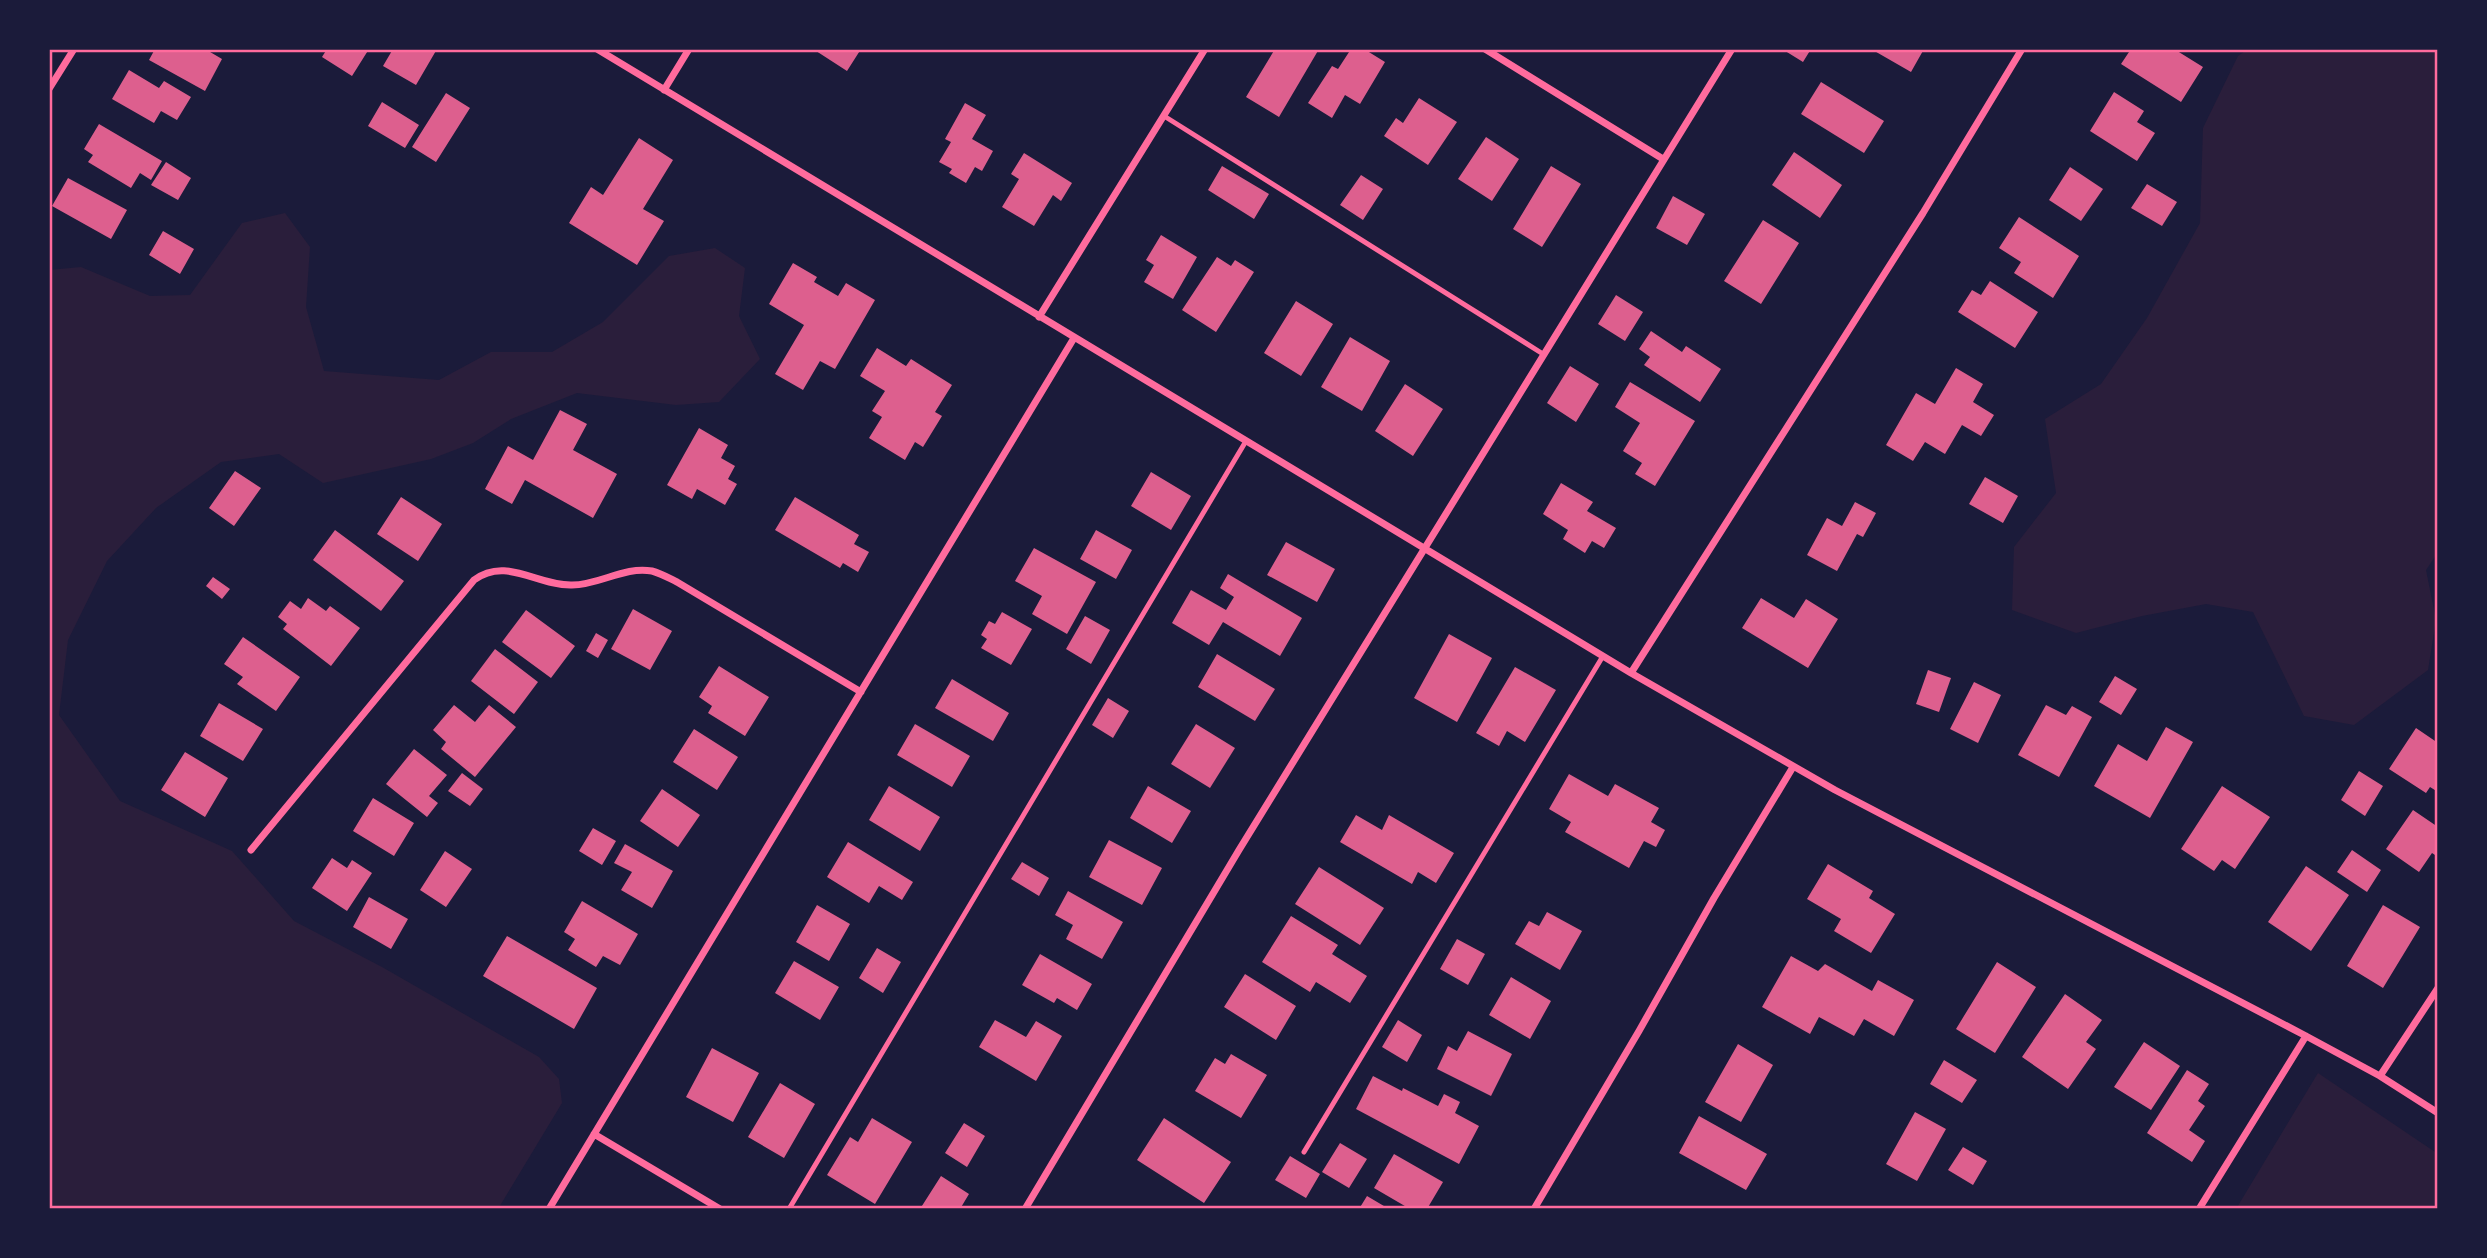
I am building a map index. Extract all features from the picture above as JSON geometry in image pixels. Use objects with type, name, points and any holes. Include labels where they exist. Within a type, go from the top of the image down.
[{"type":"street","points":[[49,89],[74,49]]},
{"type":"street","points":[[597,49],[1246,442],[1793,767],[2306,1035],[2438,1113]]},
{"type":"street","points":[[664,90],[689,49]]},
{"type":"street","points":[[1039,317],[1205,49]]},
{"type":"street","points":[[1485,49],[1663,159]]},
{"type":"street","points":[[1025,1209],[1239,850],[1732,49]]},
{"type":"street","points":[[1631,673],[1923,213],[2022,49]]},
{"type":"street","points":[[549,1209],[1074,338]]},
{"type":"street","points":[[251,850],[474,580],[491,570],[501,569],[572,586],[637,570],[654,571],[677,582],[861,692]]},
{"type":"street","points":[[1534,1209],[1793,767]]},
{"type":"street","points":[[2379,1076],[2438,988]]},
{"type":"street","points":[[2199,1209],[2306,1035]]},
{"type":"street","points":[[594,1134],[720,1209]]},
{"type":"lane","points":[[1164,116],[1543,354]]},
{"type":"lane","points":[[789,1209],[1246,442]]},
{"type":"lane","points":[[1304,1152],[1603,656]]},
{"type":"shaded area","points":[[2248,49],[2438,49],[2438,552],[2426,570],[2436,620],[2428,670],[2354,725],[2304,716],[2253,612],[2206,604],[2142,616],[2076,633],[2012,610],[2014,547],[2056,493],[2045,419],[2101,384],[2147,318],[2200,223],[2203,128],[2238,56]]},
{"type":"shaded area","points":[[285,213],[310,247],[306,307],[324,371],[439,380],[491,352],[552,352],[603,322],[669,256],[715,248],[745,268],[739,316],[760,359],[719,402],[676,405],[577,393],[511,419],[473,443],[431,459],[323,483],[279,454],[221,462],[156,508],[107,561],[68,640],[59,715],[120,801],[232,851],[294,921],[382,967],[539,1057],[559,1079],[562,1103],[498,1209],[49,1209],[49,270],[81,267],[150,296],[190,295],[242,223]]},
{"type":"shaded area","points":[[2318,1073],[2438,1154],[2438,1209],[2236,1209]]},
{"type":"building","points":[[155,49],[205,49],[222,59],[205,91],[149,60]]},
{"type":"building","points":[[327,49],[369,49],[352,76],[322,57]]},
{"type":"building","points":[[393,49],[437,49],[416,85],[383,66]]},
{"type":"building","points":[[813,49],[861,49],[847,71]]},
{"type":"building","points":[[1275,49],[1319,49],[1279,117],[1246,97]]},
{"type":"building","points":[[1351,49],[1364,49],[1385,62],[1360,104],[1345,95],[1332,118],[1308,103],[1332,66],[1338,69]]},
{"type":"building","points":[[1782,49],[1811,49],[1803,62]]},
{"type":"building","points":[[1871,49],[1924,49],[1911,72]]},
{"type":"building","points":[[2131,49],[2174,49],[2203,67],[2181,102],[2121,64]]},
{"type":"building","points":[[129,70],[159,88],[164,81],[191,97],[177,120],[161,111],[154,123],[112,99]]},
{"type":"building","points":[[1821,82],[1884,121],[1864,153],[1801,114]]},
{"type":"building","points":[[2114,92],[2144,111],[2137,122],[2155,133],[2137,161],[2090,131]]},
{"type":"building","points":[[446,93],[470,108],[436,162],[412,147]]},
{"type":"building","points":[[1419,98],[1457,122],[1428,165],[1384,136],[1396,118],[1403,123]]},
{"type":"building","points":[[382,102],[419,125],[405,148],[368,126]]},
{"type":"building","points":[[965,103],[986,115],[972,139],[993,151],[982,171],[975,167],[966,183],[949,173],[952,169],[939,162],[951,142],[945,139]]},
{"type":"building","points":[[99,124],[162,161],[151,180],[140,173],[131,188],[88,162],[93,155],[84,149]]},
{"type":"building","points":[[1486,137],[1519,159],[1492,201],[1458,179]]},
{"type":"building","points":[[639,138],[673,160],[643,209],[664,221],[637,265],[569,223],[591,187],[603,195]]},
{"type":"building","points":[[1794,152],[1842,185],[1820,218],[1772,185]]},
{"type":"building","points":[[1024,153],[1072,183],[1061,201],[1053,195],[1034,226],[1002,207],[1019,179],[1011,174]]},
{"type":"building","points":[[166,162],[191,178],[178,200],[151,185]]},
{"type":"building","points":[[1222,166],[1269,194],[1254,219],[1208,190]]},
{"type":"building","points":[[1551,166],[1581,184],[1542,247],[1513,229]]},
{"type":"building","points":[[2070,167],[2103,189],[2081,221],[2049,200]]},
{"type":"building","points":[[1361,175],[1383,189],[1363,220],[1340,205]]},
{"type":"building","points":[[68,178],[127,210],[111,239],[52,206]]},
{"type":"building","points":[[2147,184],[2177,202],[2162,226],[2131,208]]},
{"type":"building","points":[[1673,196],[1705,214],[1687,245],[1656,228]]},
{"type":"building","points":[[2019,217],[2079,256],[2053,298],[2014,273],[2021,262],[1999,248]]},
{"type":"building","points":[[1763,220],[1799,243],[1761,304],[1724,281]]},
{"type":"building","points":[[163,231],[194,249],[180,274],[149,255]]},
{"type":"building","points":[[1161,235],[1197,257],[1173,299],[1144,282],[1154,265],[1146,260]]},
{"type":"building","points":[[1217,257],[1231,266],[1235,260],[1254,272],[1216,332],[1182,310]]},
{"type":"building","points":[[793,263],[817,277],[814,282],[838,296],[846,283],[875,300],[835,369],[820,361],[803,390],[775,374],[804,325],[769,304]]},
{"type":"building","points":[[1990,281],[2038,312],[2015,348],[1958,312],[1972,290],[1981,295]]},
{"type":"building","points":[[1616,295],[1643,312],[1625,341],[1598,324]]},
{"type":"building","points":[[1296,301],[1333,324],[1301,376],[1264,353]]},
{"type":"building","points":[[1651,331],[1682,352],[1686,346],[1721,369],[1700,402],[1644,365],[1650,357],[1639,349]]},
{"type":"building","points":[[1350,337],[1390,361],[1362,411],[1321,387]]},
{"type":"building","points":[[877,348],[906,366],[911,359],[952,385],[935,412],[942,416],[923,447],[915,442],[905,460],[869,438],[882,417],[872,411],[885,391],[860,376]]},
{"type":"building","points":[[1570,366],[1599,384],[1576,422],[1547,403]]},
{"type":"building","points":[[1956,368],[1983,384],[1973,402],[1994,415],[1981,436],[1962,425],[1945,454],[1925,442],[1913,461],[1886,445],[1916,393],[1935,404]]},
{"type":"building","points":[[1630,382],[1695,421],[1655,486],[1635,474],[1642,463],[1623,451],[1640,423],[1615,407]]},
{"type":"building","points":[[1405,384],[1443,409],[1413,456],[1375,431]]},
{"type":"building","points":[[560,410],[587,424],[573,450],[617,474],[593,518],[525,480],[512,504],[485,489],[508,446],[533,460]]},
{"type":"building","points":[[699,428],[728,445],[721,458],[735,466],[728,479],[737,484],[725,505],[697,489],[692,499],[667,485]]},
{"type":"building","points":[[235,471],[261,488],[234,526],[209,508]]},
{"type":"building","points":[[1151,472],[1191,496],[1171,530],[1131,506]]},
{"type":"building","points":[[1985,477],[2018,496],[2003,523],[1969,504]]},
{"type":"building","points":[[1561,483],[1593,502],[1587,511],[1616,528],[1604,548],[1592,541],[1585,553],[1563,539],[1568,530],[1543,514]]},
{"type":"building","points":[[401,497],[442,524],[418,561],[377,534]]},
{"type":"building","points":[[795,497],[859,535],[854,544],[869,552],[858,572],[843,563],[840,568],[775,530]]},
{"type":"building","points":[[1855,502],[1876,513],[1863,537],[1857,534],[1837,571],[1807,555],[1827,518],[1842,526]]},
{"type":"building","points":[[335,530],[404,581],[381,611],[313,560]]},
{"type":"building","points":[[1096,530],[1132,550],[1116,579],[1080,559]]},
{"type":"building","points":[[1286,542],[1335,569],[1317,602],[1267,575]]},
{"type":"building","points":[[1034,548],[1096,582],[1067,634],[1032,614],[1042,596],[1015,581]]},
{"type":"building","points":[[1228,574],[1302,618],[1280,656],[1223,622],[1209,645],[1172,623],[1191,590],[1226,610],[1234,597],[1220,588]]},
{"type":"building","points":[[213,577],[230,589],[222,599],[206,586]]},
{"type":"building","points":[[308,598],[326,611],[330,606],[360,628],[331,666],[283,629],[287,624],[278,617],[290,601],[301,609]]},
{"type":"building","points":[[1761,598],[1794,618],[1806,599],[1838,619],[1808,668],[1742,628]]},
{"type":"building","points":[[633,609],[672,631],[650,670],[611,649]]},
{"type":"building","points":[[526,610],[575,646],[551,678],[502,642]]},
{"type":"building","points":[[1002,612],[1032,629],[1011,665],[981,648],[987,639],[981,635],[989,621],[995,624]]},
{"type":"building","points":[[1085,616],[1110,630],[1091,664],[1066,649]]},
{"type":"building","points":[[596,633],[608,640],[598,658],[586,651]]},
{"type":"building","points":[[1449,634],[1492,658],[1457,722],[1414,698]]},
{"type":"building","points":[[243,637],[300,677],[276,711],[237,684],[243,677],[224,664]]},
{"type":"building","points":[[495,649],[538,682],[514,714],[471,681]]},
{"type":"building","points":[[1217,654],[1275,689],[1255,721],[1198,687]]},
{"type":"building","points":[[719,666],[769,697],[745,736],[708,713],[712,706],[699,697]]},
{"type":"building","points":[[1515,667],[1556,690],[1525,742],[1507,731],[1499,746],[1476,733]]},
{"type":"building","points":[[1928,670],[1951,678],[1939,712],[1916,704]]},
{"type":"building","points":[[2115,676],[2137,689],[2121,715],[2099,702]]},
{"type":"building","points":[[952,679],[1009,713],[993,741],[935,708]]},
{"type":"building","points":[[1974,682],[2001,695],[1978,743],[1950,729]]},
{"type":"building","points":[[1108,698],[1129,711],[1113,738],[1092,725]]},
{"type":"building","points":[[219,703],[263,729],[243,761],[200,736]]},
{"type":"building","points":[[454,705],[475,722],[489,705],[516,727],[475,777],[441,749],[446,742],[433,730]]},
{"type":"building","points":[[2046,705],[2066,715],[2072,706],[2092,717],[2059,777],[2018,755]]},
{"type":"building","points":[[915,724],[970,756],[952,787],[897,755]]},
{"type":"building","points":[[1196,724],[1235,748],[1210,788],[1171,764]]},
{"type":"building","points":[[2166,727],[2193,742],[2150,818],[2094,786],[2118,744],[2147,761]]},
{"type":"building","points":[[2416,728],[2438,743],[2438,792],[2430,787],[2426,793],[2389,769]]},
{"type":"building","points":[[694,729],[738,757],[717,790],[673,762]]},
{"type":"building","points":[[414,749],[447,775],[429,796],[438,803],[427,817],[386,784]]},
{"type":"building","points":[[185,752],[228,778],[205,817],[161,790]]},
{"type":"building","points":[[2359,771],[2383,786],[2365,816],[2341,800]]},
{"type":"building","points":[[462,773],[483,789],[470,806],[448,791]]},
{"type":"building","points":[[1569,774],[1608,796],[1615,784],[1659,808],[1651,822],[1665,830],[1656,847],[1644,841],[1629,868],[1565,832],[1571,822],[1549,809]]},
{"type":"building","points":[[889,786],[940,817],[920,851],[869,820]]},
{"type":"building","points":[[1148,786],[1191,811],[1172,843],[1130,818]]},
{"type":"building","points":[[2222,786],[2270,817],[2235,869],[2222,860],[2214,871],[2181,849]]},
{"type":"building","points":[[662,789],[700,815],[678,847],[640,821]]},
{"type":"building","points":[[373,798],[414,823],[394,856],[353,831]]},
{"type":"building","points":[[2413,810],[2438,827],[2438,857],[2432,853],[2419,872],[2386,849]]},
{"type":"building","points":[[1356,815],[1382,830],[1389,815],[1454,853],[1436,883],[1418,872],[1412,884],[1340,842]]},
{"type":"building","points":[[593,828],[616,841],[602,865],[579,851]]},
{"type":"building","points":[[1109,840],[1162,868],[1142,905],[1089,877]]},
{"type":"building","points":[[848,842],[913,882],[902,900],[879,886],[869,903],[827,877]]},
{"type":"building","points":[[625,844],[673,871],[652,908],[621,890],[632,872],[614,863]]},
{"type":"building","points":[[2352,850],[2381,870],[2367,892],[2337,872]]},
{"type":"building","points":[[445,851],[472,869],[446,907],[420,890]]},
{"type":"building","points":[[332,858],[347,868],[352,860],[372,873],[347,911],[312,888]]},
{"type":"building","points":[[1022,862],[1049,878],[1039,896],[1011,879]]},
{"type":"building","points":[[1828,864],[1873,891],[1869,898],[1895,914],[1871,953],[1834,931],[1841,919],[1807,899]]},
{"type":"building","points":[[2306,866],[2349,895],[2311,951],[2268,922]]},
{"type":"building","points":[[1319,867],[1384,908],[1360,945],[1295,904]]},
{"type":"building","points":[[1068,891],[1123,922],[1102,959],[1066,939],[1073,925],[1055,915]]},
{"type":"building","points":[[369,897],[408,919],[391,949],[353,927]]},
{"type":"building","points":[[582,901],[638,934],[620,965],[603,956],[596,967],[568,950],[575,939],[564,932]]},
{"type":"building","points":[[817,905],[850,924],[829,961],[796,942]]},
{"type":"building","points":[[2383,905],[2420,927],[2383,988],[2347,966]]},
{"type":"building","points":[[1547,912],[1582,931],[1560,970],[1515,944],[1529,921],[1539,926]]},
{"type":"building","points":[[1291,916],[1338,945],[1332,954],[1367,976],[1350,1003],[1316,982],[1310,992],[1262,962]]},
{"type":"building","points":[[507,936],[597,988],[574,1029],[483,976]]},
{"type":"building","points":[[1457,939],[1485,954],[1468,985],[1440,969]]},
{"type":"building","points":[[877,948],[901,962],[883,993],[859,978]]},
{"type":"building","points":[[1040,954],[1092,984],[1077,1010],[1057,998],[1054,1003],[1022,985]]},
{"type":"building","points":[[1791,956],[1818,971],[1825,964],[1872,991],[1878,980],[1914,1000],[1894,1036],[1864,1019],[1854,1036],[1819,1017],[1810,1034],[1762,1007]]},
{"type":"building","points":[[794,961],[839,987],[820,1020],[775,993]]},
{"type":"building","points":[[1997,962],[2036,987],[1995,1053],[1956,1029]]},
{"type":"building","points":[[1245,974],[1296,1006],[1276,1040],[1224,1007]]},
{"type":"building","points":[[1511,977],[1551,1001],[1530,1039],[1489,1015]]},
{"type":"building","points":[[2065,994],[2102,1020],[2086,1042],[2096,1049],[2068,1089],[2022,1057]]},
{"type":"building","points":[[995,1020],[1026,1037],[1036,1021],[1062,1036],[1036,1081],[979,1047]]},
{"type":"building","points":[[1398,1020],[1422,1035],[1407,1062],[1382,1047]]},
{"type":"building","points":[[1468,1031],[1512,1054],[1491,1096],[1437,1069],[1448,1046],[1457,1051]]},
{"type":"building","points":[[2144,1042],[2180,1066],[2151,1110],[2114,1087]]},
{"type":"building","points":[[1738,1044],[1773,1065],[1741,1122],[1705,1102]]},
{"type":"building","points":[[712,1048],[759,1073],[733,1122],[686,1097]]},
{"type":"building","points":[[1231,1054],[1267,1075],[1241,1118],[1195,1091],[1215,1058],[1225,1064]]},
{"type":"building","points":[[1944,1060],[1977,1080],[1962,1103],[1930,1084]]},
{"type":"building","points":[[2187,1070],[2209,1084],[2198,1101],[2205,1106],[2189,1130],[2205,1141],[2192,1162],[2147,1133]]},
{"type":"building","points":[[1373,1076],[1438,1106],[1444,1094],[1460,1102],[1455,1113],[1479,1126],[1459,1164],[1356,1109]]},
{"type":"building","points":[[780,1083],[815,1104],[784,1158],[748,1137]]},
{"type":"building","points":[[1915,1112],[1946,1129],[1917,1181],[1886,1164]]},
{"type":"building","points":[[1699,1116],[1767,1154],[1746,1190],[1679,1153]]},
{"type":"building","points":[[872,1118],[912,1142],[875,1204],[827,1175],[850,1137],[858,1142]]},
{"type":"building","points":[[1164,1118],[1231,1162],[1204,1203],[1137,1160]]},
{"type":"building","points":[[964,1123],[985,1136],[967,1167],[945,1153]]},
{"type":"building","points":[[1340,1143],[1367,1159],[1349,1188],[1322,1172]]},
{"type":"building","points":[[1963,1147],[1987,1161],[1973,1185],[1948,1170]]},
{"type":"building","points":[[1394,1154],[1443,1182],[1427,1209],[1410,1209],[1374,1188]]},
{"type":"building","points":[[1290,1156],[1320,1174],[1306,1198],[1275,1180]]},
{"type":"building","points":[[941,1176],[969,1194],[960,1209],[920,1209]]},
{"type":"building","points":[[1367,1196],[1389,1209],[1359,1209]]}]
